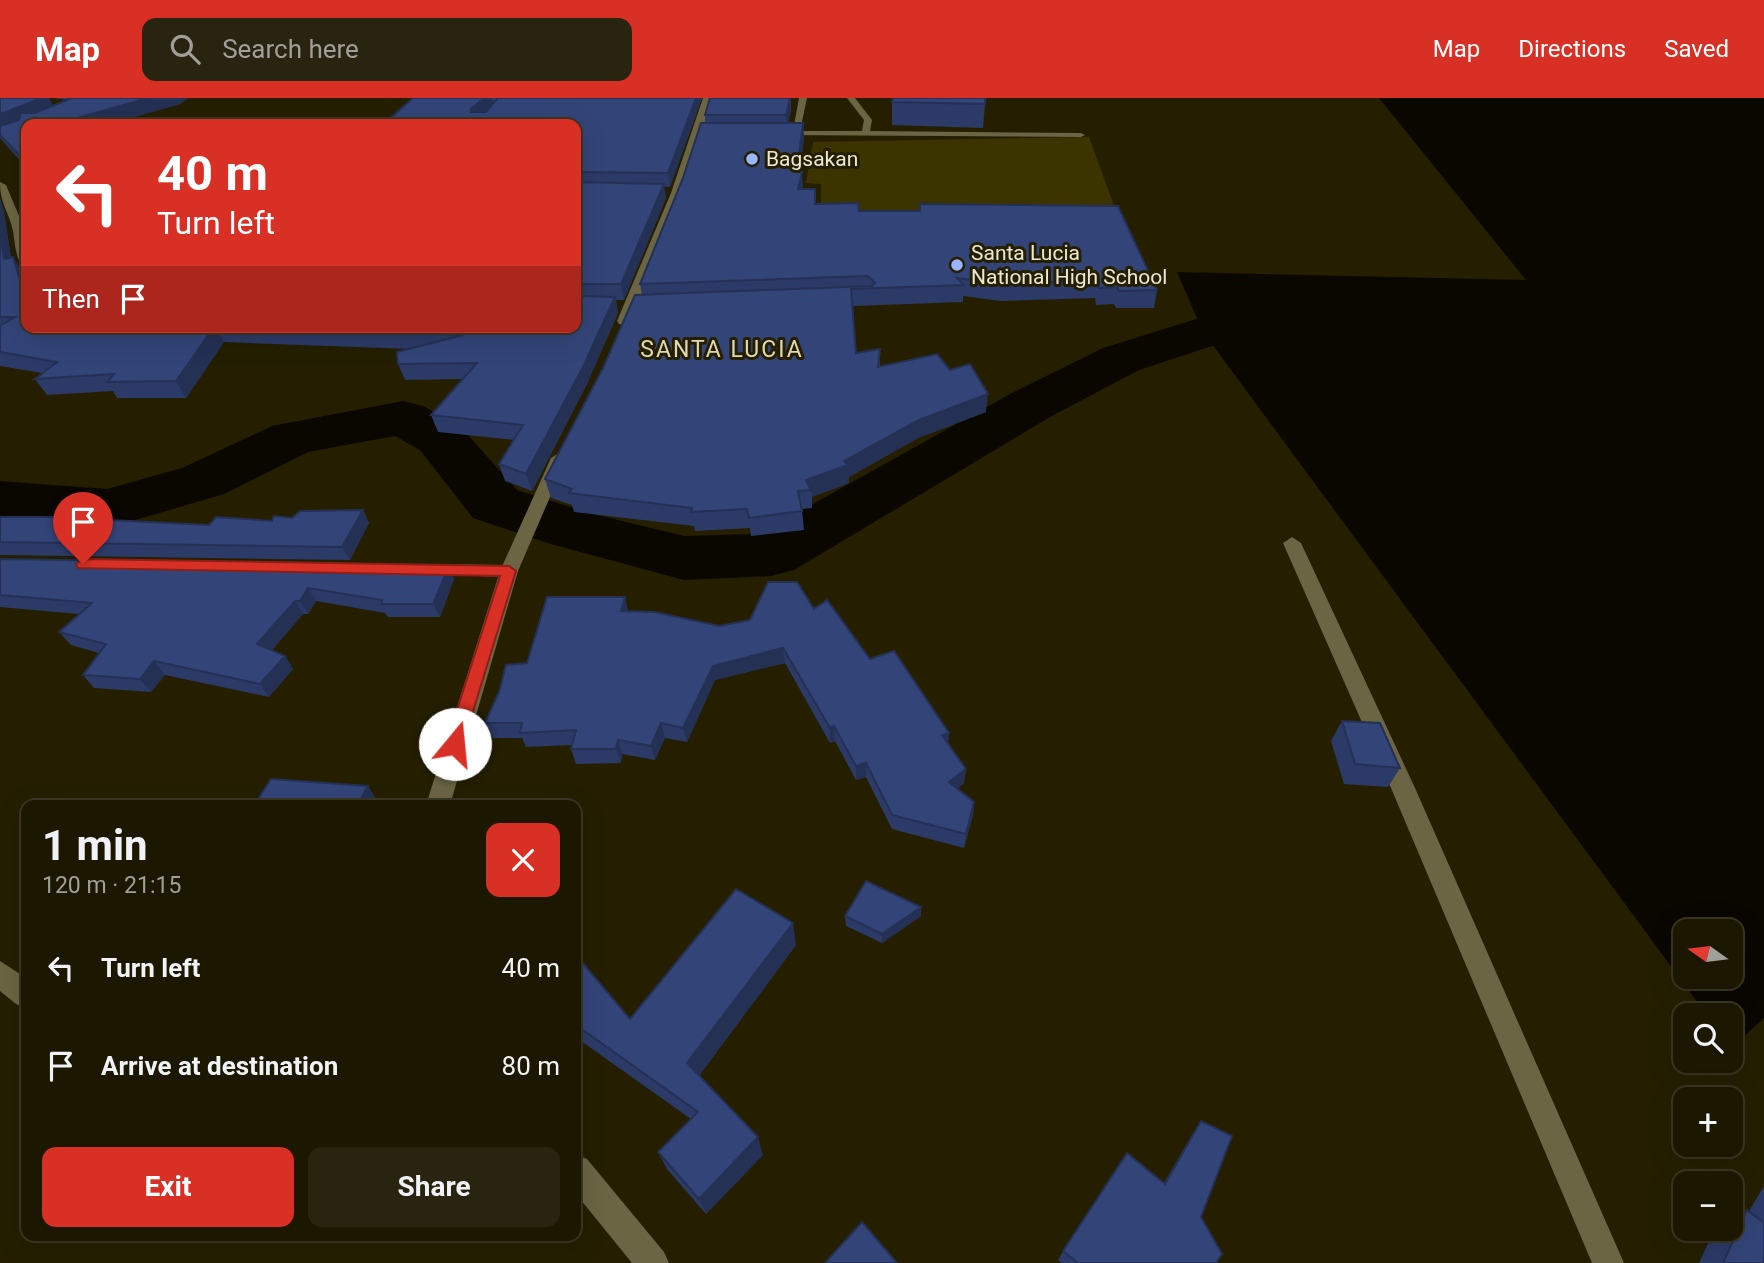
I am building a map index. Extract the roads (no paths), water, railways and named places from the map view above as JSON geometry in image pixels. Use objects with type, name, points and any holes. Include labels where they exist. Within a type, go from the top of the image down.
[{"type":"street","points":[[621,329],[671,193],[703,133],[708,98]]},
{"type":"street","points":[[0,186],[19,230],[21,250]]},
{"type":"street","points":[[440,800],[512,563],[565,446]]},
{"type":"street","points":[[1292,543],[1403,788],[1608,1263]]},
{"type":"street","points":[[399,569],[512,563]]},
{"type":"street","points":[[0,974],[21,991]]},
{"type":"street","points":[[581,1177],[653,1263]]},
{"type":"lane","points":[[796,133],[803,98]]},
{"type":"lane","points":[[851,98],[868,120],[866,134]]},
{"type":"lane","points":[[771,133],[1081,135]]},
{"type":"waterway","points":[[0,500],[108,509],[203,481],[292,438],[403,418],[440,438],[495,504],[573,530],[684,558],[771,555],[1031,405],[1121,359],[1203,332]]},
{"type":"place","name":"Bagsakan","points":[[752,159]]},
{"type":"place","name":"Santa Lucia National High School","points":[[957,265]]},
{"type":"district","name":"SANTA LUCIA","points":[[722,349]]}]
